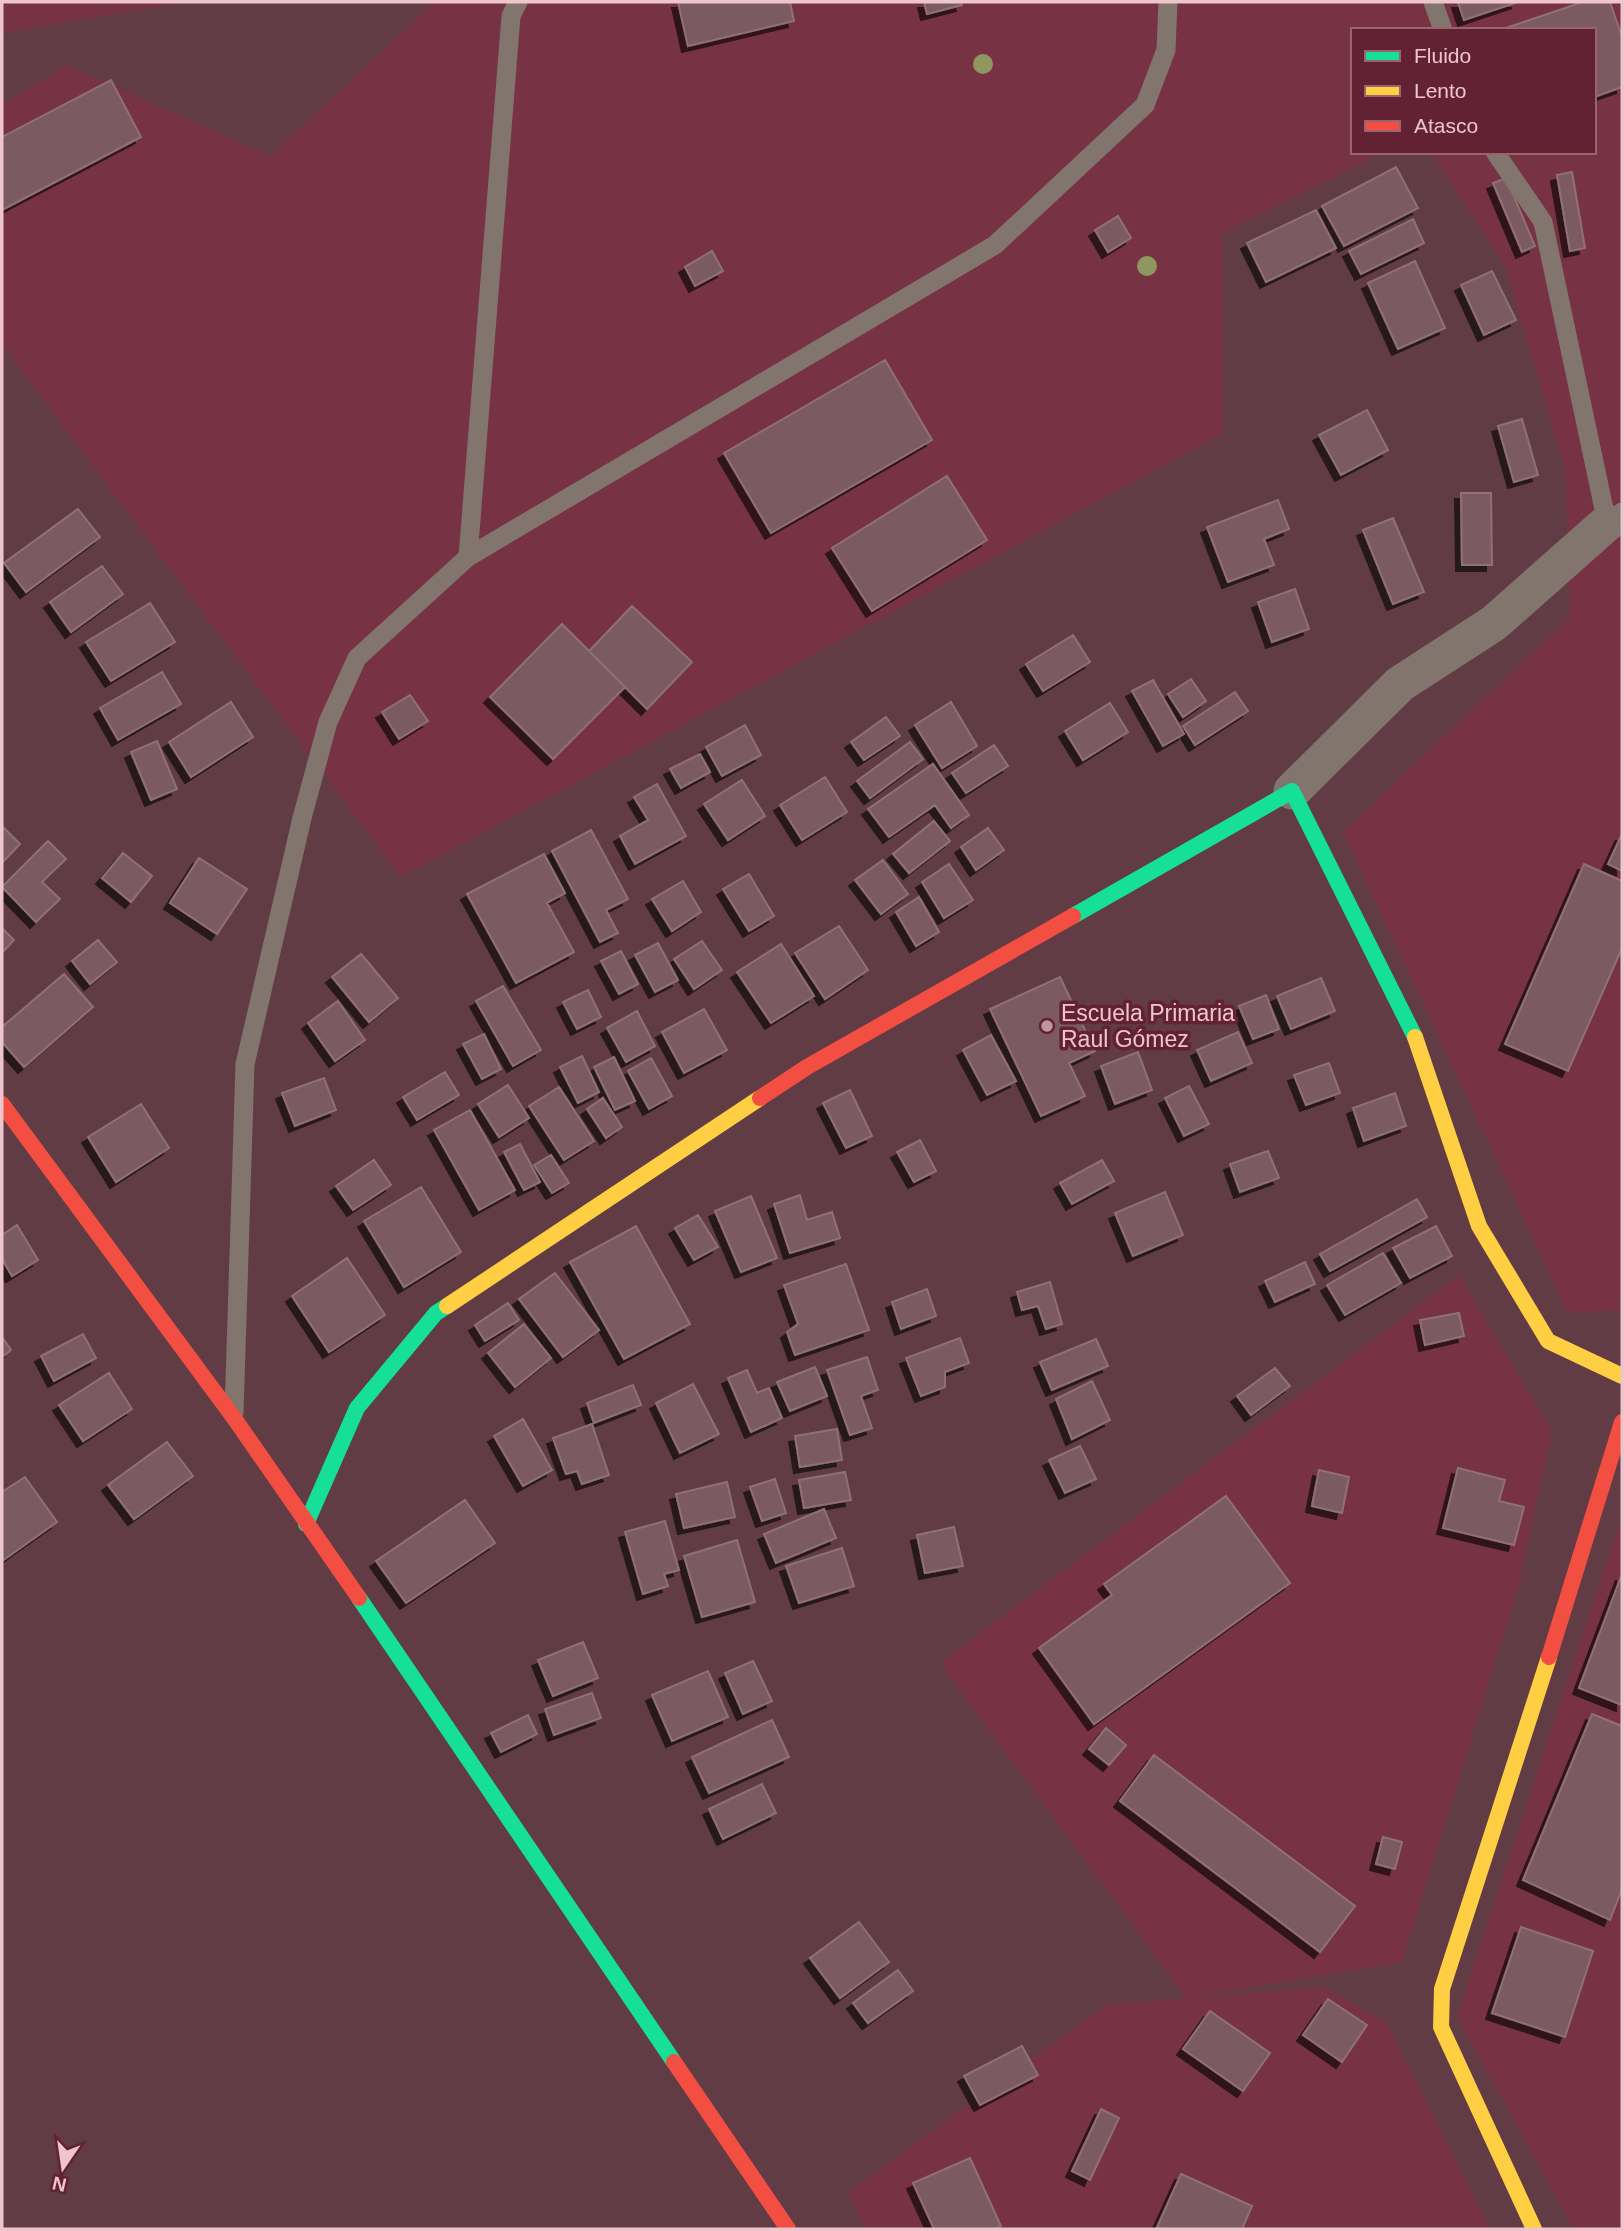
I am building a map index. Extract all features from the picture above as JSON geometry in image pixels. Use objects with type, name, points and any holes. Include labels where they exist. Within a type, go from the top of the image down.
[{"type":"street","points":[[306,1524],[357,1408],[436,1313],[807,1067],[1292,791],[1400,684],[1494,623],[1614,517]]},
{"type":"street","points":[[1292,791],[1413,1032],[1479,1226],[1548,1341],[1622,1376]]},
{"type":"street","points":[[2,1104],[234,1418],[398,1654],[788,2229]]},
{"type":"street","points":[[1534,2229],[1441,2027],[1442,1989],[1622,1422]]},
{"type":"lane","points":[[468,557],[511,16],[518,2]]},
{"type":"lane","points":[[234,1418],[245,1064],[302,817],[328,722],[357,659],[468,557],[995,245],[1145,105],[1166,50],[1168,2]]},
{"type":"lane","points":[[1433,2],[1442,28]]},
{"type":"lane","points":[[1496,154],[1543,222],[1614,517]]},
{"type":"shaded area","points":[[2,2],[185,2],[2,33]]},
{"type":"shaded area","points":[[435,2],[1622,2],[1622,1310],[1568,1313],[1343,832],[1570,617],[1566,472],[1505,266],[1432,154],[1596,154],[1596,28],[1351,28],[1351,154],[1377,154],[1222,233],[1222,434],[401,877],[2,344],[2,105],[67,65],[270,156]]},
{"type":"shaded area","points":[[1459,1275],[1552,1432],[1518,1588],[1402,1962],[1186,1998],[940,1663]]},
{"type":"shaded area","points":[[1622,1516],[1622,2229],[1574,2229],[1457,2017]]},
{"type":"shaded area","points":[[1323,1987],[1386,2022],[1490,2229],[865,2229],[848,2192],[1106,2005]]},
{"type":"building","points":[[678,2],[790,2],[794,21],[688,46]]},
{"type":"building","points":[[924,2],[961,2],[962,5],[927,14]]},
{"type":"building","points":[[1458,2],[1518,2],[1464,20]]},
{"type":"building","points":[[1583,2],[1610,2],[1622,37],[1622,87],[1596,96],[1596,28],[1506,28]]},
{"type":"building","points":[[111,80],[141,137],[2,210],[2,137]]},
{"type":"building","points":[[1396,167],[1418,208],[1344,246],[1322,206]]},
{"type":"building","points":[[1572,172],[1585,248],[1570,251],[1557,175]]},
{"type":"building","points":[[1506,178],[1535,246],[1522,252],[1493,183]]},
{"type":"building","points":[[1316,210],[1336,248],[1266,282],[1247,243]]},
{"type":"building","points":[[1118,216],[1131,238],[1108,252],[1095,230]]},
{"type":"building","points":[[1413,219],[1424,243],[1361,274],[1349,251]]},
{"type":"building","points":[[712,251],[723,271],[695,286],[685,267]]},
{"type":"building","points":[[1415,261],[1445,328],[1398,349],[1368,283]]},
{"type":"building","points":[[1492,271],[1516,320],[1484,335],[1461,285]]},
{"type":"building","points":[[885,360],[932,440],[771,533],[724,453]]},
{"type":"building","points":[[1367,410],[1388,450],[1341,475],[1319,435]]},
{"type":"building","points":[[1522,419],[1538,475],[1514,482],[1498,426]]},
{"type":"building","points":[[947,476],[987,540],[872,611],[832,548]]},
{"type":"building","points":[[1461,493],[1491,493],[1492,565],[1462,565]]},
{"type":"building","points":[[1278,500],[1289,529],[1264,539],[1274,565],[1228,582],[1207,527]]},
{"type":"building","points":[[78,509],[100,537],[26,592],[4,563]]},
{"type":"building","points":[[1393,518],[1424,592],[1393,604],[1363,530]]},
{"type":"building","points":[[102,566],[123,594],[71,632],[50,602]]},
{"type":"building","points":[[1295,589],[1309,629],[1272,642],[1258,602]]},
{"type":"building","points":[[150,603],[175,642],[111,681],[86,642]]},
{"type":"building","points":[[632,606],[692,662],[647,709],[589,651]]},
{"type":"building","points":[[562,624],[625,687],[553,759],[490,697]]},
{"type":"building","points":[[1073,635],[1090,662],[1043,691],[1026,664]]},
{"type":"building","points":[[162,672],[181,704],[118,740],[100,708]]},
{"type":"building","points":[[1191,679],[1206,701],[1183,717],[1168,694]]},
{"type":"building","points":[[1153,680],[1184,734],[1163,746],[1132,691]]},
{"type":"building","points":[[1235,692],[1248,711],[1195,745],[1183,726]]},
{"type":"building","points":[[410,695],[428,721],[399,739],[382,712]]},
{"type":"building","points":[[231,702],[253,737],[191,777],[169,742]]},
{"type":"building","points":[[951,702],[977,746],[942,768],[915,725]]},
{"type":"building","points":[[1110,703],[1128,732],[1083,760],[1065,731]]},
{"type":"building","points":[[886,717],[900,736],[864,760],[851,742]]},
{"type":"building","points":[[745,725],[761,755],[722,776],[706,747]]},
{"type":"building","points":[[157,741],[177,789],[151,800],[131,752]]},
{"type":"building","points":[[910,742],[923,759],[870,798],[857,781]]},
{"type":"building","points":[[994,745],[1008,766],[966,793],[952,773]]},
{"type":"building","points":[[700,754],[710,772],[681,788],[670,769]]},
{"type":"building","points":[[933,764],[969,815],[951,828],[935,805],[889,837],[868,809]]},
{"type":"building","points":[[825,777],[847,812],[802,840],[780,805]]},
{"type":"building","points":[[742,780],[765,816],[728,840],[704,804]]},
{"type":"building","points":[[657,784],[686,836],[635,864],[620,836],[648,820],[634,797]]},
{"type":"building","points":[[934,821],[950,841],[909,873],[893,854]]},
{"type":"building","points":[[2,826],[20,844],[2,863]]},
{"type":"building","points":[[988,828],[1004,850],[976,870],[961,847]]},
{"type":"building","points":[[591,830],[628,899],[606,910],[618,933],[600,942],[552,851]]},
{"type":"building","points":[[1622,834],[1622,871],[1608,864]]},
{"type":"building","points":[[48,841],[66,859],[42,882],[60,899],[36,922],[2,887]]},
{"type":"building","points":[[123,853],[152,876],[131,902],[102,878]]},
{"type":"building","points":[[544,854],[565,893],[547,903],[574,952],[516,983],[467,894]]},
{"type":"building","points":[[199,858],[247,889],[217,934],[170,903]]},
{"type":"building","points":[[883,860],[908,894],[881,914],[855,880]]},
{"type":"building","points":[[949,864],[973,900],[944,918],[922,882]]},
{"type":"building","points":[[1584,864],[1622,881],[1622,948],[1568,1071],[1505,1044]]},
{"type":"building","points":[[749,874],[774,916],[749,931],[723,889]]},
{"type":"building","points":[[683,881],[701,912],[672,931],[652,899]]},
{"type":"building","points":[[919,897],[939,932],[916,946],[896,912]]},
{"type":"building","points":[[839,926],[868,970],[825,999],[795,953]]},
{"type":"building","points":[[2,928],[14,940],[2,953]]},
{"type":"building","points":[[98,940],[117,962],[90,984],[72,961]]},
{"type":"building","points":[[702,941],[722,970],[694,989],[674,959]]},
{"type":"building","points":[[658,943],[678,980],[655,992],[635,955]]},
{"type":"building","points":[[781,944],[814,996],[771,1023],[737,972]]},
{"type":"building","points":[[621,951],[638,984],[619,994],[601,961]]},
{"type":"building","points":[[361,954],[398,998],[369,1022],[332,977]]},
{"type":"building","points":[[64,974],[93,1007],[24,1067],[2,1042],[2,1027]]},
{"type":"building","points":[[1060,977],[1095,1051],[1069,1063],[1085,1096],[1041,1116],[990,1009]]},
{"type":"building","points":[[1321,978],[1335,1011],[1291,1029],[1277,996]]},
{"type":"building","points":[[503,986],[541,1050],[513,1066],[476,1001]]},
{"type":"building","points":[[588,990],[601,1017],[577,1029],[563,1002]]},
{"type":"building","points":[[1266,995],[1279,1029],[1253,1039],[1239,1006]]},
{"type":"building","points":[[338,1001],[365,1040],[335,1061],[308,1023]]},
{"type":"building","points":[[704,1009],[727,1050],[684,1073],[662,1032]]},
{"type":"building","points":[[637,1011],[655,1046],[626,1062],[607,1028]]},
{"type":"building","points":[[1238,1032],[1252,1063],[1211,1081],[1197,1050]]},
{"type":"building","points":[[484,1034],[501,1069],[482,1079],[463,1044]]},
{"type":"building","points":[[991,1035],[1016,1081],[987,1095],[963,1050]]},
{"type":"building","points":[[1138,1052],[1152,1090],[1115,1104],[1101,1066]]},
{"type":"building","points":[[582,1056],[599,1092],[578,1103],[560,1067]]},
{"type":"building","points":[[614,1057],[635,1101],[615,1110],[594,1067]]},
{"type":"building","points":[[651,1058],[672,1096],[649,1109],[628,1071]]},
{"type":"building","points":[[1329,1063],[1340,1093],[1306,1105],[1294,1075]]},
{"type":"building","points":[[445,1072],[459,1095],[417,1120],[403,1097]]},
{"type":"building","points":[[324,1078],[336,1110],[295,1126],[282,1093]]},
{"type":"building","points":[[508,1085],[529,1118],[499,1137],[478,1104]]},
{"type":"building","points":[[1189,1086],[1209,1124],[1184,1136],[1165,1098]]},
{"type":"building","points":[[559,1087],[594,1141],[564,1160],[529,1106]]},
{"type":"building","points":[[850,1090],[872,1136],[846,1148],[823,1103]]},
{"type":"building","points":[[1395,1093],[1406,1126],[1364,1141],[1353,1108]]},
{"type":"building","points":[[603,1098],[622,1127],[606,1138],[587,1109]]},
{"type":"building","points":[[141,1104],[169,1148],[116,1182],[88,1137]]},
{"type":"building","points":[[470,1110],[515,1190],[479,1210],[434,1130]]},
{"type":"building","points":[[920,1140],[936,1171],[914,1182],[897,1152]]},
{"type":"building","points":[[520,1144],[540,1182],[524,1190],[504,1152]]},
{"type":"building","points":[[1268,1151],[1279,1178],[1240,1192],[1230,1164]]},
{"type":"building","points":[[551,1155],[569,1183],[552,1193],[534,1165]]},
{"type":"building","points":[[374,1160],[391,1185],[353,1210],[336,1186]]},
{"type":"building","points":[[1102,1160],[1114,1181],[1072,1204],[1060,1183]]},
{"type":"building","points":[[421,1187],[461,1252],[404,1287],[364,1221]]},
{"type":"building","points":[[1165,1192],[1183,1235],[1133,1256],[1115,1213]]},
{"type":"building","points":[[800,1195],[807,1220],[832,1212],[840,1238],[790,1253],[774,1204]]},
{"type":"building","points":[[751,1196],[777,1258],[741,1272],[715,1211]]},
{"type":"building","points":[[1417,1199],[1427,1217],[1330,1271],[1320,1254]]},
{"type":"building","points":[[698,1215],[718,1247],[694,1260],[675,1228]]},
{"type":"building","points":[[17,1225],[38,1260],[12,1276],[2,1259],[2,1235]]},
{"type":"building","points":[[636,1226],[690,1324],[624,1359],[570,1262]]},
{"type":"building","points":[[1436,1226],[1452,1256],[1410,1278],[1393,1248]]},
{"type":"building","points":[[1383,1253],[1401,1283],[1345,1315],[1327,1285]]},
{"type":"building","points":[[347,1258],[385,1315],[329,1352],[292,1296]]},
{"type":"building","points":[[1305,1262],[1315,1284],[1275,1302],[1265,1281]]},
{"type":"building","points":[[846,1264],[869,1330],[795,1355],[787,1332],[798,1324],[784,1285]]},
{"type":"building","points":[[555,1273],[599,1330],[563,1357],[519,1299]]},
{"type":"building","points":[[1050,1282],[1062,1324],[1046,1329],[1038,1306],[1022,1310],[1017,1292]]},
{"type":"building","points":[[927,1289],[936,1316],[901,1329],[892,1302]]},
{"type":"building","points":[[508,1303],[519,1320],[485,1341],[475,1325]]},
{"type":"building","points":[[1459,1313],[1464,1336],[1425,1345],[1420,1320]]},
{"type":"building","points":[[524,1324],[551,1358],[515,1387],[488,1353]]},
{"type":"building","points":[[83,1334],[96,1358],[54,1381],[41,1356]]},
{"type":"building","points":[[2,1337],[11,1350],[2,1357]]},
{"type":"building","points":[[960,1338],[969,1363],[945,1372],[945,1387],[921,1396],[906,1358]]},
{"type":"building","points":[[1096,1339],[1108,1366],[1052,1390],[1040,1362]]},
{"type":"building","points":[[867,1357],[878,1390],[861,1396],[872,1428],[850,1435],[827,1370]]},
{"type":"building","points":[[815,1367],[827,1396],[790,1411],[777,1382]]},
{"type":"building","points":[[1275,1368],[1290,1386],[1251,1415],[1237,1396]]},
{"type":"building","points":[[747,1370],[757,1393],[769,1388],[782,1418],[751,1432],[728,1378]]},
{"type":"building","points":[[109,1373],[132,1409],[83,1441],[59,1405]]},
{"type":"building","points":[[1092,1381],[1110,1420],[1072,1439],[1056,1399]]},
{"type":"building","points":[[693,1384],[719,1434],[680,1453],[656,1403]]},
{"type":"building","points":[[633,1385],[641,1405],[594,1423],[587,1403]]},
{"type":"building","points":[[523,1419],[552,1470],[523,1486],[494,1436]]},
{"type":"building","points":[[592,1424],[609,1475],[582,1484],[577,1471],[566,1474],[553,1438]]},
{"type":"building","points":[[837,1429],[842,1460],[800,1467],[795,1436]]},
{"type":"building","points":[[167,1442],[193,1476],[134,1519],[108,1485]]},
{"type":"building","points":[[1080,1446],[1096,1479],[1065,1493],[1049,1460]]},
{"type":"building","points":[[1458,1468],[1505,1480],[1499,1501],[1524,1507],[1514,1545],[1443,1528]]},
{"type":"building","points":[[1319,1470],[1349,1477],[1342,1513],[1312,1506]]},
{"type":"building","points":[[845,1472],[851,1500],[804,1508],[799,1480]]},
{"type":"building","points":[[25,1477],[57,1522],[2,1561],[2,1492]]},
{"type":"building","points":[[775,1479],[786,1513],[762,1521],[750,1487]]},
{"type":"building","points":[[727,1482],[735,1517],[684,1528],[676,1494]]},
{"type":"building","points":[[1226,1496],[1290,1583],[1094,1724],[1039,1648],[1112,1595],[1104,1584]]},
{"type":"building","points":[[465,1500],[495,1543],[406,1603],[376,1561]]},
{"type":"building","points":[[824,1509],[836,1538],[776,1563],[764,1534]]},
{"type":"building","points":[[665,1521],[679,1570],[664,1574],[668,1586],[643,1594],[625,1532]]},
{"type":"building","points":[[954,1527],[963,1566],[925,1573],[917,1535]]},
{"type":"building","points":[[737,1540],[755,1602],[702,1617],[684,1556]]},
{"type":"building","points":[[842,1548],[854,1586],[799,1603],[786,1566]]},
{"type":"building","points":[[1622,1574],[1622,1705],[1579,1688]]},
{"type":"building","points":[[583,1642],[598,1678],[553,1696],[538,1660]]},
{"type":"building","points":[[753,1661],[772,1701],[743,1714],[725,1673]]},
{"type":"building","points":[[708,1671],[728,1717],[672,1741],[652,1695]]},
{"type":"building","points":[[592,1693],[601,1718],[554,1735],[545,1709]]},
{"type":"building","points":[[1592,1714],[1622,1726],[1622,1889],[1610,1920],[1523,1880]]},
{"type":"building","points":[[528,1715],[537,1734],[501,1752],[491,1733]]},
{"type":"building","points":[[772,1720],[789,1757],[709,1793],[692,1757]]},
{"type":"building","points":[[1106,1728],[1126,1745],[1109,1765],[1089,1749]]},
{"type":"building","points":[[1154,1755],[1355,1906],[1320,1952],[1120,1801]]},
{"type":"building","points":[[762,1784],[776,1813],[723,1839],[709,1809]]},
{"type":"building","points":[[1383,1837],[1402,1842],[1395,1869],[1376,1864]]},
{"type":"building","points":[[859,1922],[889,1962],[840,1998],[810,1958]]},
{"type":"building","points":[[1521,1927],[1593,1951],[1565,2037],[1492,2013]]},
{"type":"building","points":[[898,1970],[913,1991],[868,2023],[853,2003]]},
{"type":"building","points":[[1328,1999],[1367,2025],[1342,2062],[1303,2035]]},
{"type":"building","points":[[1210,2011],[1270,2053],[1243,2091],[1183,2049]]},
{"type":"building","points":[[1022,2046],[1038,2075],[980,2105],[964,2076]]},
{"type":"building","points":[[1101,2109],[1119,2118],[1090,2180],[1072,2171]]},
{"type":"building","points":[[970,2158],[1001,2226],[994,2229],[934,2229],[913,2183]]},
{"type":"building","points":[[1181,2174],[1252,2206],[1242,2229],[1157,2227]]},
{"type":"traffic: fast","points":[[1073,916],[1292,791],[1415,1037]]},
{"type":"traffic: fast","points":[[306,1524],[357,1408],[436,1313],[447,1306]]},
{"type":"traffic: fast","points":[[359,1598],[674,2062]]},
{"type":"traffic: slow","points":[[1415,1037],[1479,1226],[1548,1341],[1622,1376]]},
{"type":"traffic: slow","points":[[447,1306],[760,1098]]},
{"type":"traffic: slow","points":[[1534,2229],[1441,2027],[1442,1989],[1549,1657]]},
{"type":"traffic: jam","points":[[760,1098],[807,1067],[1073,916]]},
{"type":"traffic: jam","points":[[2,1104],[234,1418],[359,1598]]},
{"type":"traffic: jam","points":[[1549,1657],[1622,1422]]},
{"type":"traffic: jam","points":[[674,2062],[788,2229]]},
{"type":"place","name":"Escuela Primaria Raul Gómez","points":[[1047,1026]]}]
